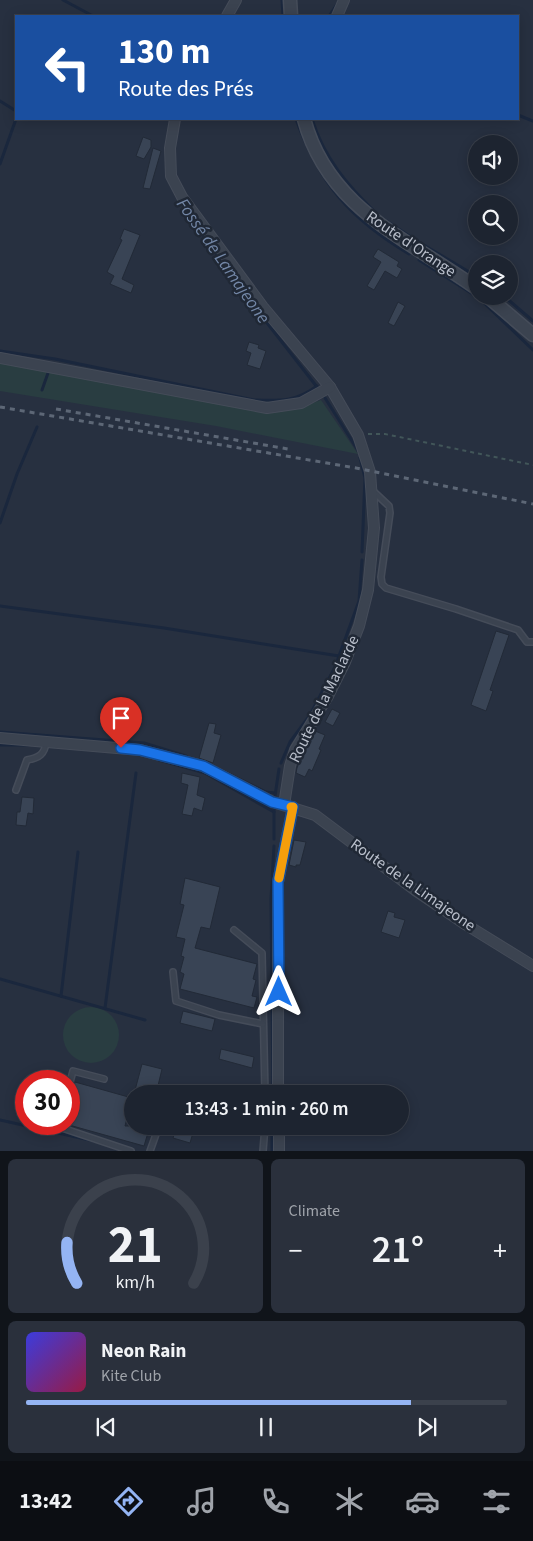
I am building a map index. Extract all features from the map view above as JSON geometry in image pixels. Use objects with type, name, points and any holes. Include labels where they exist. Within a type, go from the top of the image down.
[{"type":"street","points":[[228,15],[236,0]]},
{"type":"street","points":[[290,0],[291,15]]},
{"type":"street","points":[[337,15],[344,0]]},
{"type":"street","name":"Route de la Maclarde","points":[[175,120],[170,148],[171,176],[182,197],[263,307],[330,387],[358,435],[370,472],[372,490],[374,528],[368,590],[359,626],[345,662],[328,696],[295,750],[290,766],[288,806],[278,882],[278,1085]]},
{"type":"street","name":"Route d'Orange","points":[[304,120],[322,161],[333,180],[367,215],[392,234],[468,283]]},
{"type":"street","points":[[498,305],[533,335]]},
{"type":"street","points":[[0,358],[268,408],[301,403],[330,387]]},
{"type":"street","name":"Route de la Limajeone","points":[[0,738],[140,750],[203,766],[272,802],[315,815],[465,924],[533,966]]},
{"type":"street","points":[[279,1135],[279,1151]]},
{"type":"lane","points":[[372,490],[389,506],[390,513],[381,576],[382,584],[386,588],[518,630],[527,642],[533,642]]},
{"type":"lane","points":[[16,790],[27,760],[38,758],[45,750],[46,741]]},
{"type":"lane","points":[[234,930],[262,953],[265,1085]]},
{"type":"lane","points":[[173,972],[176,1001],[219,1015],[263,1024]]},
{"type":"lane","points":[[80,1073],[104,1079]]},
{"type":"lane","points":[[80,1134],[131,1151]]},
{"type":"lane","points":[[150,1151],[156,1135]]},
{"type":"lane","points":[[263,1151],[264,1135]]},
{"type":"path","points":[[358,435],[386,434],[533,464]]},
{"type":"green space","points":[[0,361],[214,401],[304,406],[321,400],[358,454],[216,426],[0,391]]},
{"type":"green space","points":[[85,1007],[97,1007],[107,1011],[115,1019],[119,1035],[115,1051],[107,1059],[97,1063],[85,1063],[75,1059],[67,1051],[63,1041],[63,1029],[67,1019],[75,1011]]},
{"type":"building","points":[[143,137],[151,140],[151,147],[144,159],[136,156]]},
{"type":"building","points":[[153,148],[161,151],[150,189],[143,188]]},
{"type":"building","points":[[124,229],[140,235],[122,279],[134,285],[131,293],[110,284],[114,276],[107,272],[122,240],[120,239]]},
{"type":"building","points":[[378,249],[399,262],[397,266],[402,269],[397,278],[385,271],[374,290],[367,286],[381,262],[373,257]]},
{"type":"building","points":[[398,302],[405,306],[394,326],[388,323]]},
{"type":"building","points":[[249,342],[259,345],[258,348],[266,351],[260,369],[247,365],[251,353],[246,351]]},
{"type":"building","points":[[496,631],[509,635],[490,690],[493,691],[486,711],[471,705]]},
{"type":"building","points":[[332,709],[340,713],[333,726],[325,722]]},
{"type":"building","points":[[209,723],[216,724],[214,733],[221,735],[213,763],[199,758]]},
{"type":"building","points":[[315,731],[325,735],[312,771],[309,769],[305,777],[296,773],[297,768],[305,747]]},
{"type":"building","points":[[182,773],[200,777],[197,795],[205,798],[202,811],[194,808],[192,816],[182,814],[188,785],[181,783]]},
{"type":"building","points":[[22,797],[34,798],[33,814],[28,813],[26,826],[16,825],[17,812],[20,812]]},
{"type":"building","points":[[294,840],[306,842],[300,865],[296,865],[296,867],[289,865]]},
{"type":"building","points":[[185,878],[220,887],[210,929],[201,927],[195,948],[257,964],[253,979],[256,980],[252,996],[257,997],[254,1008],[180,989],[184,974],[180,972],[184,957],[181,956],[185,939],[176,937],[184,905],[180,904]]},
{"type":"building","points":[[388,911],[395,913],[394,917],[405,920],[399,938],[381,932]]},
{"type":"building","points":[[183,1011],[215,1019],[212,1031],[180,1023]]},
{"type":"building","points":[[221,1049],[254,1057],[252,1068],[219,1059]]},
{"type":"building","points":[[142,1064],[162,1069],[158,1085],[136,1085]]},
{"type":"building","points":[[80,1083],[124,1096],[124,1135],[147,1135],[144,1146],[80,1128]]},
{"type":"building","points":[[174,1135],[192,1135],[190,1143],[173,1138]]},
{"type":"waterway","name":"Fossé de Lamajeone","points":[[63,0],[91,15]]},
{"type":"waterway","points":[[282,0],[283,15]]},
{"type":"waterway","points":[[330,15],[338,3]]},
{"type":"waterway","points":[[0,101],[15,110]]},
{"type":"waterway","points":[[519,115],[533,121]]},
{"type":"waterway","points":[[0,164],[16,120]]},
{"type":"waterway","points":[[296,120],[315,162],[326,181],[339,197],[353,213],[370,227],[409,254]]},
{"type":"waterway","points":[[312,120],[323,146],[338,171],[377,214]]},
{"type":"waterway","name":"Fossé de Lamajeone","points":[[182,205],[257,310],[317,387]]},
{"type":"waterway","points":[[382,218],[468,271]]},
{"type":"waterway","points":[[419,260],[479,298],[533,350]]},
{"type":"waterway","points":[[514,305],[533,321]]},
{"type":"waterway","points":[[0,351],[55,359],[254,400],[295,398],[317,386]]},
{"type":"waterway","points":[[42,390],[48,373]]},
{"type":"waterway","name":"Fossé de Lamajeone","points":[[325,398],[359,452]]},
{"type":"waterway","points":[[0,523],[17,474],[37,427]]},
{"type":"waterway","name":"Fossé de Lamajeone","points":[[360,458],[365,478],[362,552]]},
{"type":"waterway","name":"Fossé de Lamajeone","points":[[281,763],[290,742],[310,715],[335,667],[359,601],[362,560]]},
{"type":"waterway","points":[[0,606],[164,628],[339,656]]},
{"type":"waterway","points":[[0,732],[144,743],[186,756]]},
{"type":"waterway","points":[[0,745],[28,745]]},
{"type":"waterway","points":[[159,760],[205,773],[274,812]]},
{"type":"waterway","name":"Fossé de Lamajeone","points":[[275,796],[279,769]]},
{"type":"waterway","points":[[223,771],[266,792],[275,793]]},
{"type":"waterway","points":[[105,1008],[136,773]]},
{"type":"waterway","name":"Fossé de Lamajeone","points":[[274,806],[274,839]]},
{"type":"waterway","name":"Fossé de Lamajeone","points":[[273,1085],[271,899],[274,846]]},
{"type":"waterway","points":[[61,996],[78,852]]},
{"type":"waterway","points":[[0,979],[145,1020]]},
{"type":"waterway","points":[[0,1120],[94,1141]]},
{"type":"waterway","name":"Fossé de Lamajeone","points":[[272,1135],[272,1150]]},
{"type":"railway","points":[[0,407],[356,468],[533,504]]},
{"type":"railway","points":[[56,409],[288,449]]},
{"type":"slow traffic","points":[[279,878],[293,807],[291,807]]},
{"type":"route","points":[[121,748],[140,750],[203,766],[272,802],[293,807],[278,882],[279,992]]}]
